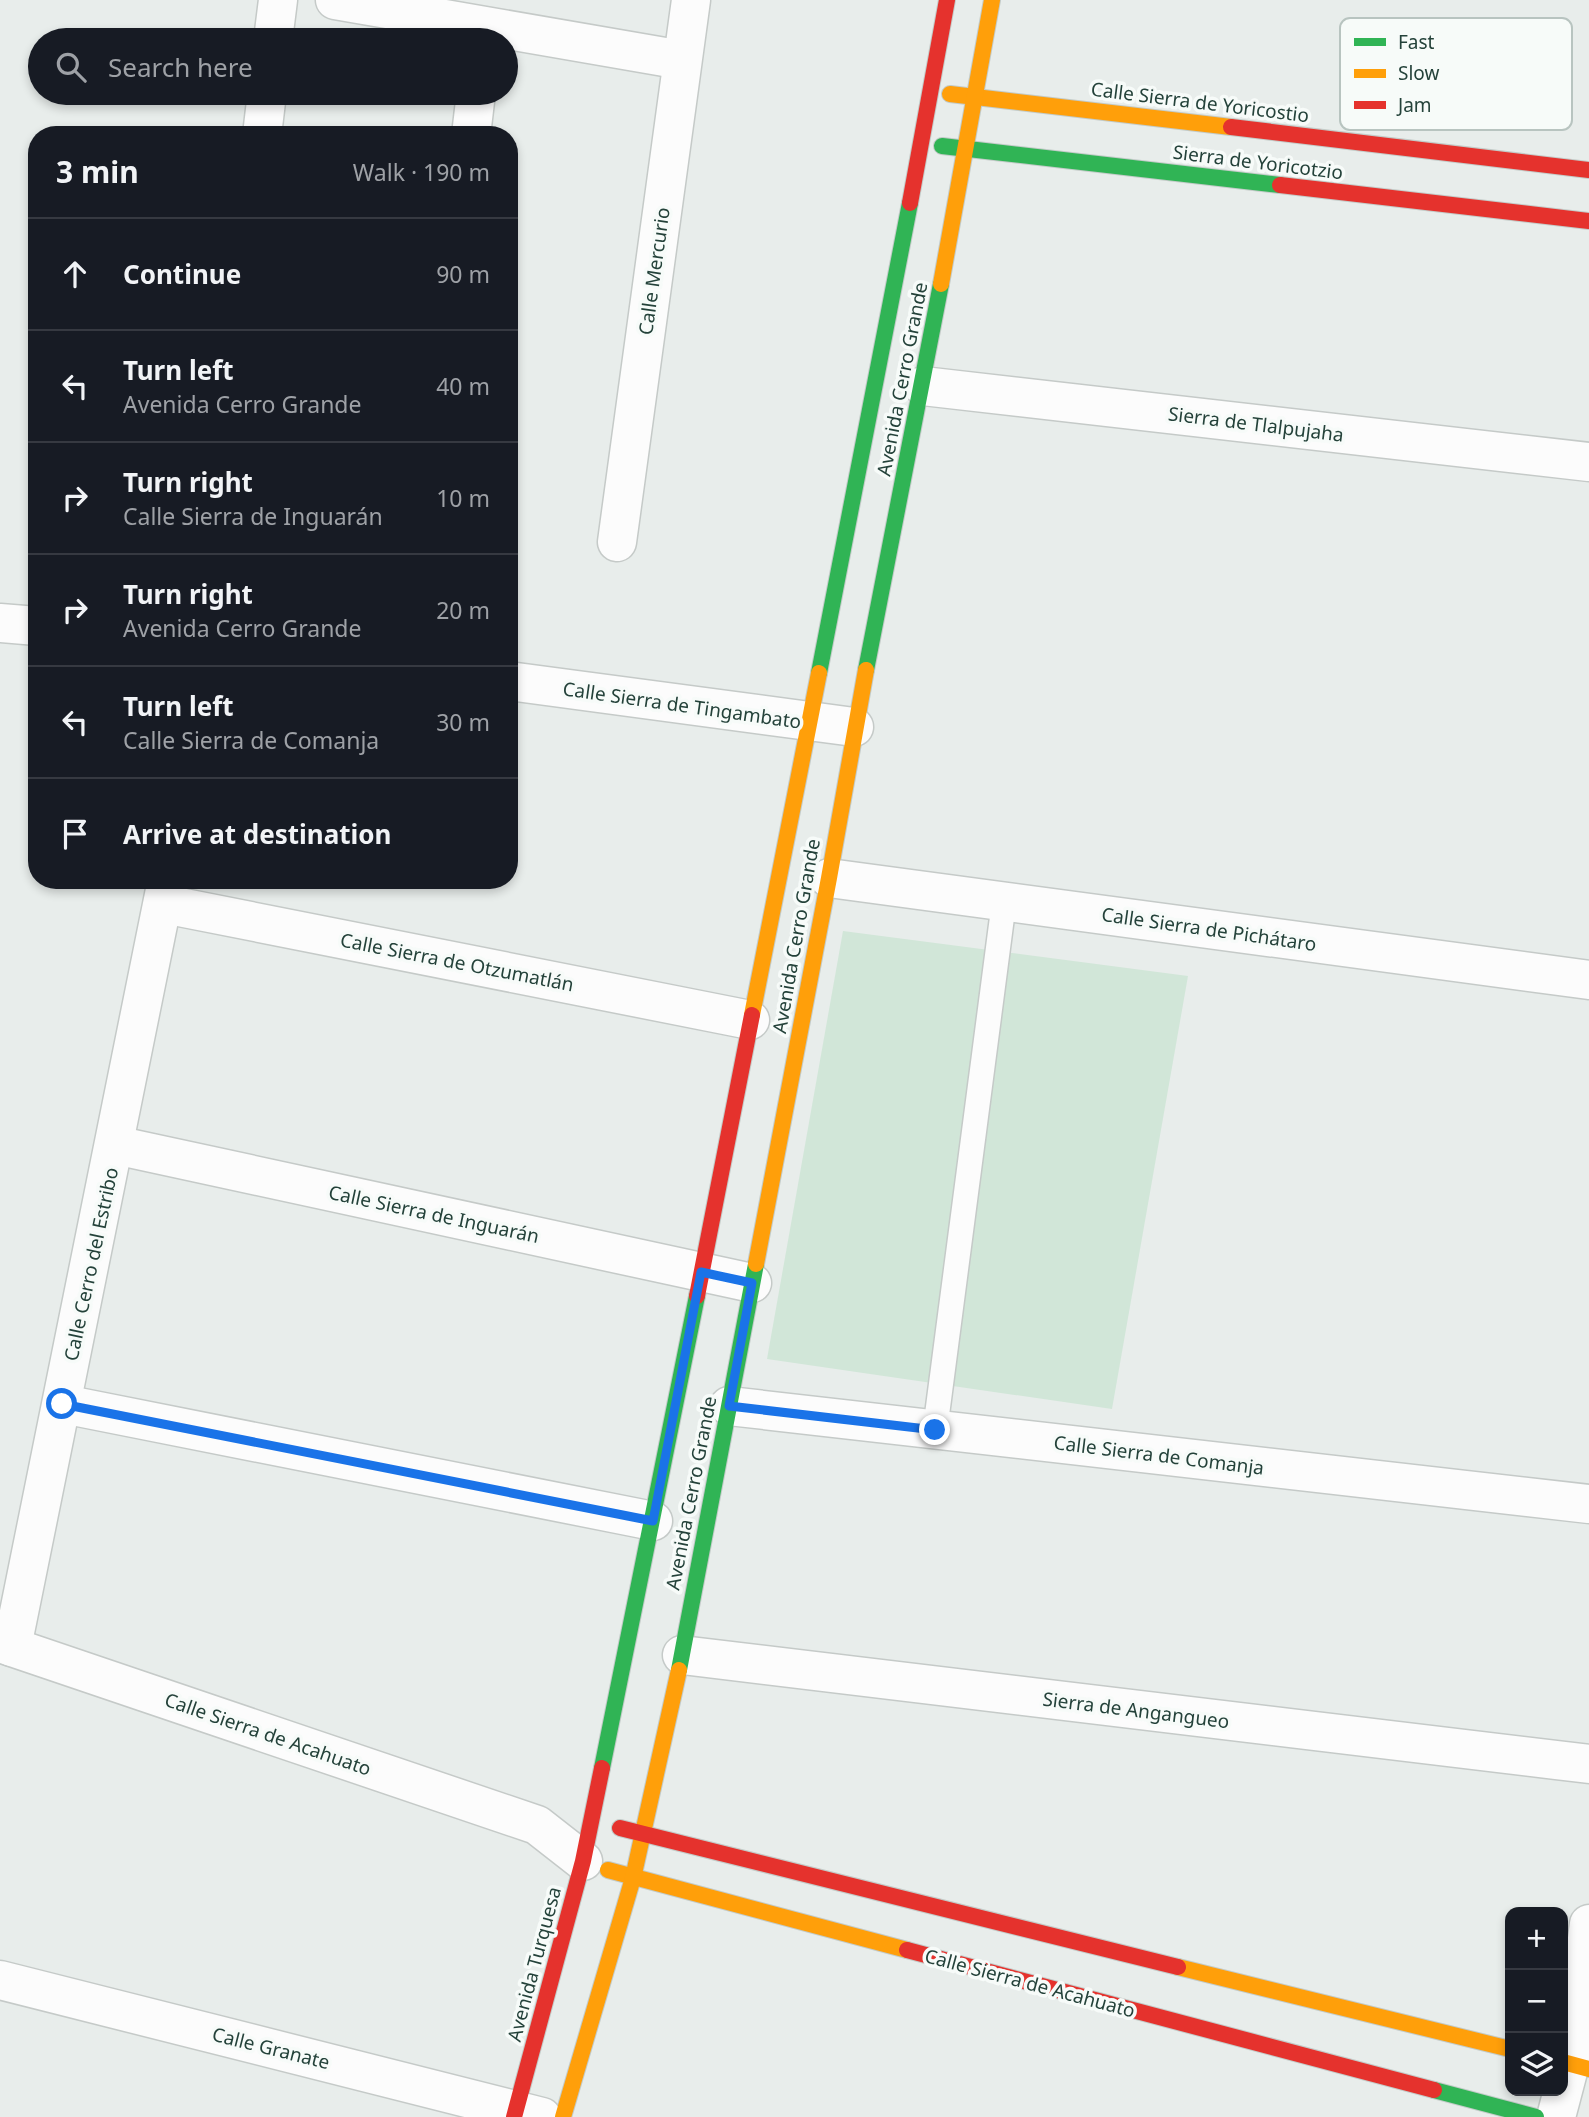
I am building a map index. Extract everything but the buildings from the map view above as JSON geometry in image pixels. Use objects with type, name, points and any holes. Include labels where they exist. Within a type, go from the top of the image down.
[{"type":"street","points":[[274,28],[278,0]]},
{"type":"street","points":[[335,0],[461,28]]},
{"type":"street","name":"Calle Mercurio","points":[[617,542],[691,0]]},
{"type":"street","name":"Avenida Cerro Grande","points":[[591,1821],[653,1521],[922,144],[947,0]]},
{"type":"street","name":"Avenida Cerro Grande","points":[[633,1878],[682,1655],[829,878],[854,727],[923,386],[992,0]]},
{"type":"street","points":[[518,38],[682,60]]},
{"type":"street","name":"Calle Sierra de Yoricostio","points":[[931,92],[1589,170]]},
{"type":"street","points":[[263,126],[266,105]]},
{"type":"street","points":[[472,126],[475,105]]},
{"type":"street","name":"Sierra de Yoricotzio","points":[[922,144],[1589,221]]},
{"type":"street","name":"Sierra de Tlalpujaha","points":[[923,386],[1589,462]]},
{"type":"street","points":[[0,623],[28,625]]},
{"type":"street","name":"Calle Sierra de Tingambato","points":[[518,682],[854,727]]},
{"type":"street","name":"Calle Sierra de Pichátaro","points":[[829,878],[1589,980]]},
{"type":"street","name":"Calle Sierra de Otzumatlán","points":[[166,892],[750,1020]]},
{"type":"street","name":"Calle Cerro del Estribo","points":[[6,1645],[62,1404],[166,892]]},
{"type":"street","name":"Calle Sierra de Inguarán","points":[[115,1146],[752,1283]]},
{"type":"street","points":[[62,1404],[653,1521]]},
{"type":"street","name":"Calle Sierra de Comanja","points":[[729,1406],[1589,1504]]},
{"type":"street","name":"Calle Sierra de Acahuato","points":[[6,1645],[537,1825],[583,1861],[633,1878],[1536,2117]]},
{"type":"street","name":"Sierra de Angangueo","points":[[682,1655],[1589,1764]]},
{"type":"street","name":"Calle Sierra de Acahuato","points":[[537,1825],[591,1821],[644,1833],[1505,2048]]},
{"type":"street","name":"Avenida Turquesa","points":[[524,2114],[591,1821]]},
{"type":"street","points":[[563,2117],[633,1878]]},
{"type":"street","points":[[1556,2117],[1574,2065],[1589,1924]]},
{"type":"street","name":"Calle Granate","points":[[0,1980],[524,2114]]},
{"type":"lane","points":[[935,1430],[1004,902]]},
{"type":"green space","points":[[843,931],[1188,976],[1112,1409],[767,1359]]},
{"type":"traffic: fast","points":[[942,146],[1280,185]]},
{"type":"traffic: fast","points":[[819,673],[910,203]]},
{"type":"traffic: fast","points":[[866,670],[941,284]]},
{"type":"traffic: fast","points":[[679,1670],[756,1264]]},
{"type":"traffic: fast","points":[[602,1768],[697,1296]]},
{"type":"traffic: fast","points":[[1434,2090],[1536,2117]]},
{"type":"traffic: slow","points":[[941,284],[992,0]]},
{"type":"traffic: slow","points":[[950,94],[1231,127]]},
{"type":"traffic: slow","points":[[756,1264],[866,670]]},
{"type":"traffic: slow","points":[[752,1015],[819,673]]},
{"type":"traffic: slow","points":[[563,2117],[633,1878],[679,1670]]},
{"type":"traffic: slow","points":[[608,1870],[907,1950]]},
{"type":"traffic: slow","points":[[1178,1967],[1505,2048]]},
{"type":"traffic: slow","points":[[1568,2063],[1589,2069]]},
{"type":"traffic: jam","points":[[910,203],[947,0]]},
{"type":"traffic: jam","points":[[1231,127],[1589,170]]},
{"type":"traffic: jam","points":[[1280,185],[1589,221]]},
{"type":"traffic: jam","points":[[697,1296],[752,1015]]},
{"type":"traffic: jam","points":[[514,2117],[583,1861],[602,1768]]},
{"type":"traffic: jam","points":[[620,1828],[1178,1967]]},
{"type":"traffic: jam","points":[[907,1950],[1434,2090]]},
{"type":"route","points":[[62,1404],[653,1521],[701,1272],[752,1283],[729,1406],[935,1430]]}]
